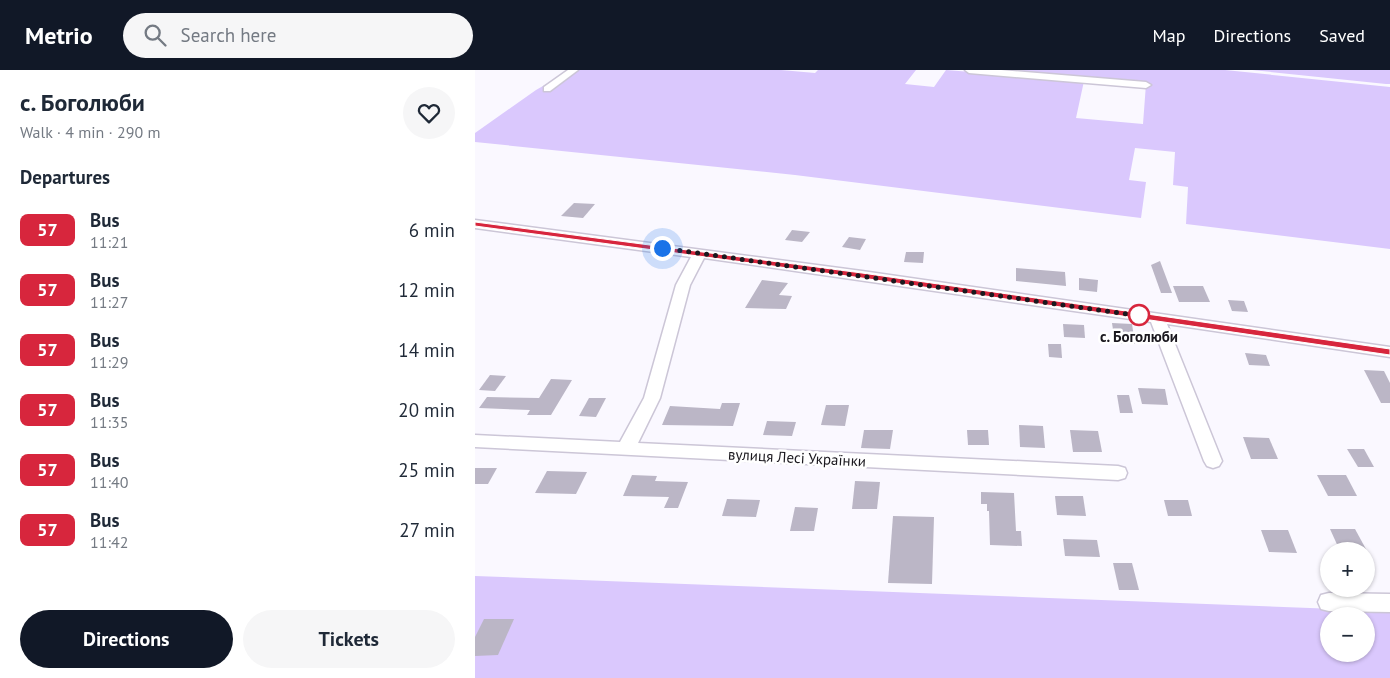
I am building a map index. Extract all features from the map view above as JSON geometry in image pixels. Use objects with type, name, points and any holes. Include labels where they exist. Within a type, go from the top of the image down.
[{"type":"street","points":[[547,89],[574,70]]},
{"type":"street","points":[[969,70],[1146,85]]},
{"type":"street","points":[[475,224],[700,253],[1390,352]]},
{"type":"street","points":[[625,450],[651,398],[683,285],[700,253]]},
{"type":"street","points":[[1157,318],[1213,461]]},
{"type":"street","name":"вулиця Лесі Українки","points":[[475,441],[625,450],[1118,473]]},
{"type":"street","points":[[1329,602],[1390,603]]},
{"type":"shaded area","points":[[571,70],[781,70],[815,73],[818,70],[916,70],[905,84],[934,87],[946,70],[1084,81],[1076,118],[1143,124],[1146,84],[982,70],[1225,70],[1390,87],[1390,249],[1186,224],[1188,187],[1173,185],[1175,152],[1135,148],[1129,180],[1146,182],[1141,218],[795,175],[475,142],[475,133],[536,90]]},
{"type":"shaded area","points":[[1252,70],[1390,70],[1390,84],[1386,84]]},
{"type":"shaded area","points":[[475,576],[1320,608],[1320,662],[1375,662],[1375,610],[1390,611],[1390,678],[475,678]]},
{"type":"building","points":[[574,203],[595,204],[583,218],[561,216]]},
{"type":"building","points":[[792,230],[810,232],[802,242],[785,240]]},
{"type":"building","points":[[849,237],[866,239],[860,250],[842,247]]},
{"type":"building","points":[[906,252],[924,252],[923,263],[904,262]]},
{"type":"building","points":[[1160,261],[1172,293],[1161,293],[1151,265]]},
{"type":"building","points":[[1016,268],[1065,272],[1066,286],[1016,281]]},
{"type":"building","points":[[1079,278],[1098,280],[1097,292],[1079,290]]},
{"type":"building","points":[[762,280],[788,283],[779,295],[792,296],[786,309],[745,308]]},
{"type":"building","points":[[1173,286],[1203,286],[1210,302],[1179,302]]},
{"type":"building","points":[[1228,300],[1244,301],[1248,312],[1232,311]]},
{"type":"building","points":[[1112,323],[1132,324],[1135,344],[1115,343]]},
{"type":"building","points":[[1063,324],[1084,325],[1085,338],[1064,337]]},
{"type":"building","points":[[1048,344],[1061,344],[1062,358],[1049,357]]},
{"type":"building","points":[[1245,353],[1266,355],[1270,366],[1249,365]]},
{"type":"building","points":[[1364,370],[1384,371],[1390,383],[1390,403],[1381,403]]},
{"type":"building","points":[[490,375],[506,376],[495,391],[479,390]]},
{"type":"building","points":[[551,379],[572,380],[551,415],[527,415],[530,410],[479,408],[487,397],[539,398]]},
{"type":"building","points":[[1138,388],[1165,389],[1168,405],[1142,404]]},
{"type":"building","points":[[1117,395],[1129,395],[1133,413],[1120,413]]},
{"type":"building","points":[[589,398],[606,398],[596,417],[579,416]]},
{"type":"building","points":[[722,403],[740,403],[733,426],[662,425],[670,406],[720,409]]},
{"type":"building","points":[[826,405],[849,405],[845,426],[821,425]]},
{"type":"building","points":[[767,421],[796,422],[792,436],[763,435]]},
{"type":"building","points":[[1019,425],[1043,426],[1045,448],[1020,447]]},
{"type":"building","points":[[864,430],[893,430],[890,449],[861,448]]},
{"type":"building","points":[[967,430],[988,430],[989,445],[968,445]]},
{"type":"building","points":[[1070,430],[1098,431],[1102,452],[1073,452]]},
{"type":"building","points":[[1243,437],[1269,438],[1278,459],[1251,459]]},
{"type":"building","points":[[1347,449],[1364,449],[1374,467],[1358,467]]},
{"type":"building","points":[[475,468],[497,468],[488,484],[475,484]]},
{"type":"building","points":[[547,471],[587,472],[576,494],[535,493]]},
{"type":"building","points":[[632,475],[657,476],[655,481],[688,482],[678,508],[664,508],[669,497],[623,496]]},
{"type":"building","points":[[1317,475],[1346,475],[1357,496],[1328,496]]},
{"type":"building","points":[[855,481],[880,482],[877,509],[852,509]]},
{"type":"building","points":[[981,492],[1014,493],[1016,531],[1021,531],[1022,546],[990,545],[989,511],[987,511],[987,504],[981,504]]},
{"type":"building","points":[[1055,496],[1083,496],[1086,516],[1057,515]]},
{"type":"building","points":[[727,499],[760,500],[756,517],[722,516]]},
{"type":"building","points":[[1164,500],[1188,500],[1192,516],[1168,516]]},
{"type":"building","points":[[795,507],[818,508],[814,531],[790,531]]},
{"type":"building","points":[[893,516],[934,517],[932,584],[888,583]]},
{"type":"building","points":[[1330,529],[1355,529],[1362,542],[1336,542]]},
{"type":"building","points":[[1261,530],[1288,530],[1297,553],[1269,552]]},
{"type":"building","points":[[1063,539],[1097,540],[1100,557],[1065,556]]},
{"type":"building","points":[[1113,563],[1132,563],[1139,590],[1119,590]]},
{"type":"building","points":[[484,619],[514,619],[498,655],[475,656],[475,637]]},
{"type":"bus line","name":"57","points":[[475,224],[862,275],[1390,352]]},
{"type":"place","name":"с. Боголюби","points":[[1139,315]]},
{"type":"route","points":[[662,248],[1141,316],[1139,315]]}]
